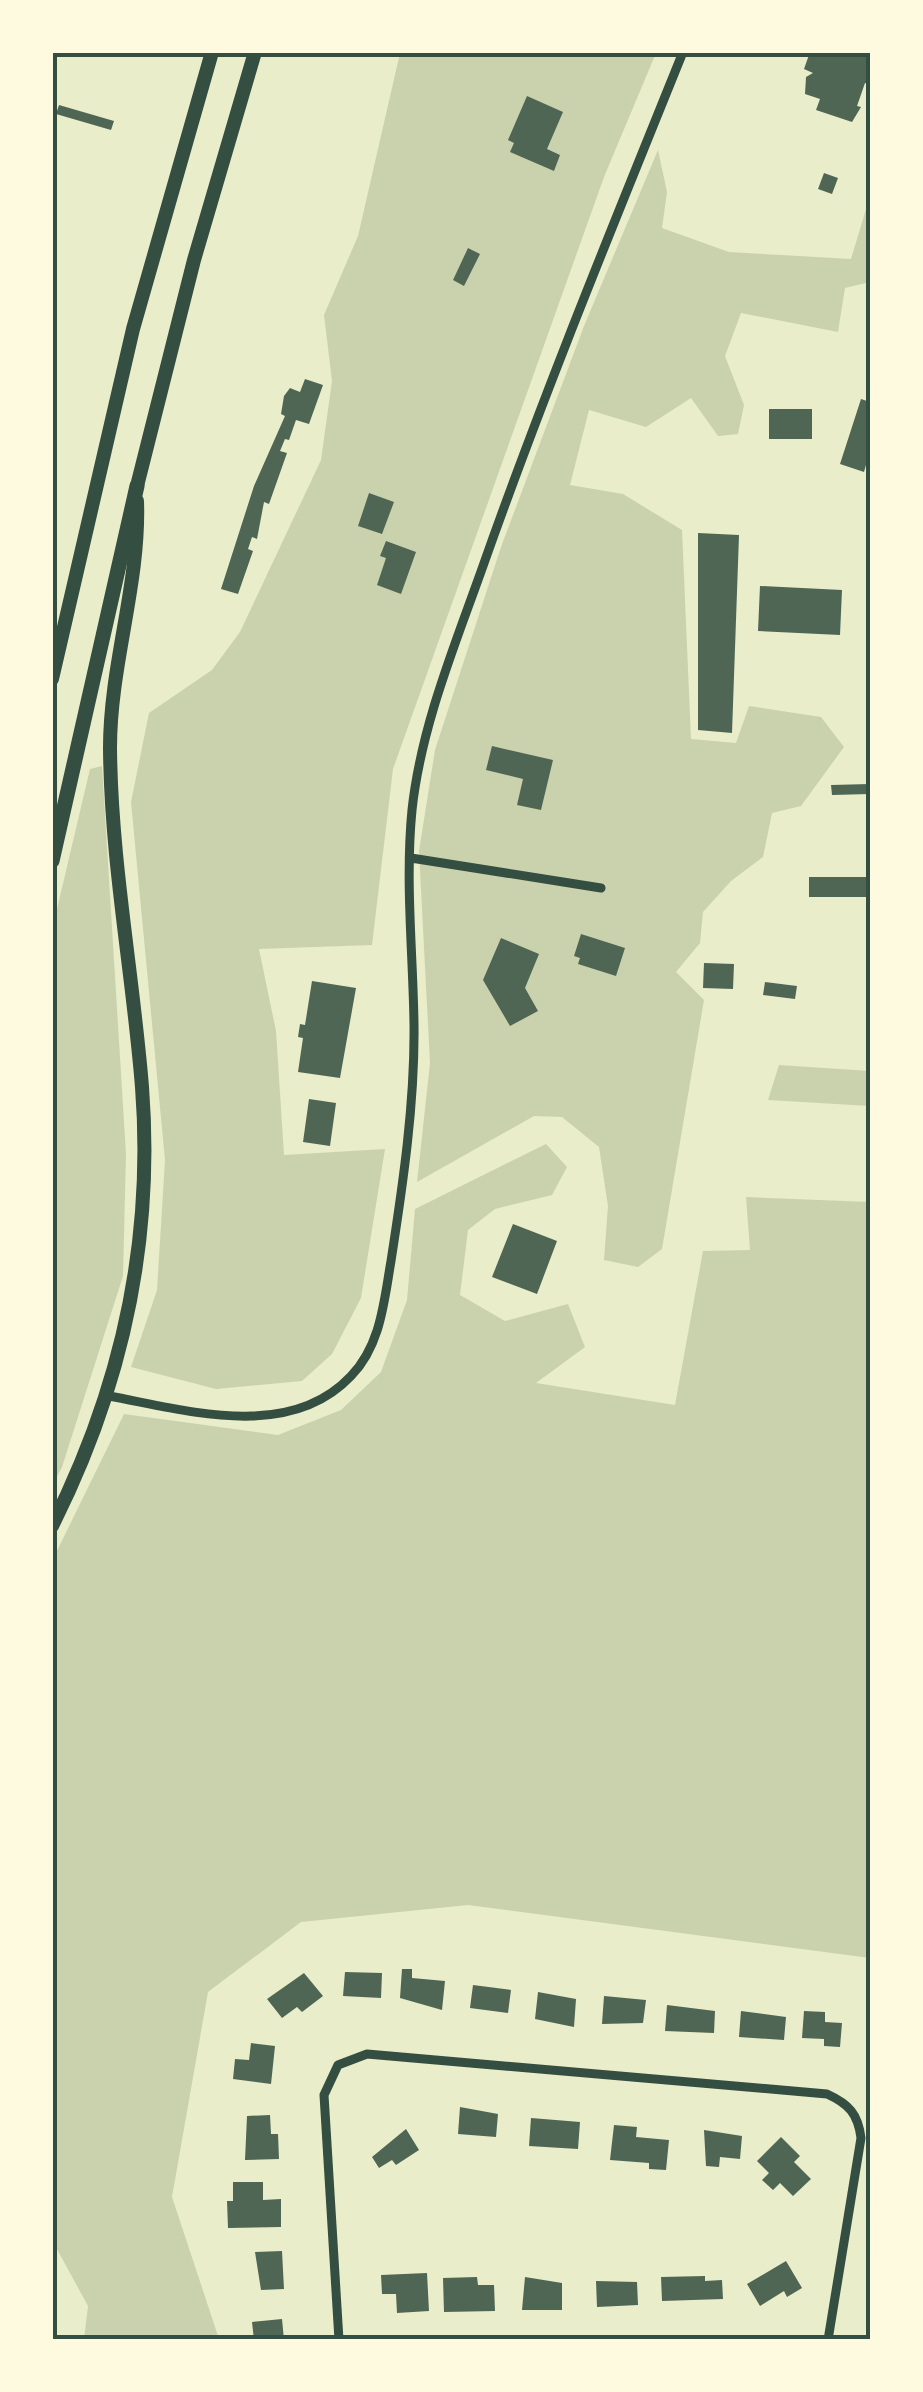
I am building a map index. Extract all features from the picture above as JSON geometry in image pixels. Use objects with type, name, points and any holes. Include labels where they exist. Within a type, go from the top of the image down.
[{"type":"highway","points":[[52,861],[137,486]]},
{"type":"main road","points":[[52,679],[128,346],[212,52]]},
{"type":"main road","points":[[52,1526],[109,1396],[136,1282],[145,1167],[142,1086],[110,750],[116,666],[136,550],[137,486],[194,260],[255,52]]},
{"type":"street","points":[[109,1396],[214,1415],[290,1411],[322,1399],[350,1377],[369,1353],[381,1319],[400,1204],[412,1072],[411,858],[416,777],[446,672],[500,517],[683,52]]},
{"type":"street","points":[[411,858],[601,888]]},
{"type":"street","points":[[339,2340],[324,2095],[338,2065],[367,2054],[827,2094],[853,2110],[862,2138],[828,2340]]},
{"type":"green space","points":[[400,53],[656,53],[604,177],[393,769],[372,945],[259,949],[276,1031],[284,1155],[385,1149],[361,1298],[332,1354],[302,1381],[216,1389],[131,1367],[157,1290],[165,1160],[131,802],[149,713],[212,670],[240,632],[321,460],[332,381],[324,315],[358,236]]},
{"type":"green space","points":[[658,150],[667,192],[662,228],[729,252],[851,259],[870,196],[870,282],[845,288],[838,332],[741,313],[725,356],[744,405],[738,434],[718,436],[691,398],[646,427],[589,410],[570,485],[623,494],[682,530],[691,739],[736,743],[749,706],[821,717],[844,747],[801,806],[772,813],[763,857],[731,881],[703,912],[700,943],[676,972],[704,1000],[662,1249],[638,1267],[604,1260],[608,1206],[599,1147],[562,1117],[534,1116],[417,1182],[430,1063],[419,851],[435,750],[501,547],[584,326]]},
{"type":"green space","points":[[102,766],[126,1154],[123,1276],[62,1467],[53,1484],[53,926],[90,769]]},
{"type":"green space","points":[[779,1065],[870,1071],[870,1106],[768,1100]]},
{"type":"green space","points":[[546,1144],[567,1167],[552,1195],[495,1209],[468,1230],[460,1295],[505,1321],[568,1304],[585,1347],[536,1383],[675,1405],[703,1251],[750,1250],[746,1197],[870,1202],[870,1958],[468,1905],[301,1922],[208,1992],[172,2197],[219,2339],[84,2339],[88,2306],[52,2240],[53,1559],[124,1414],[278,1435],[341,1410],[381,1372],[407,1300],[415,1209]]},
{"type":"building","points":[[810,52],[870,52],[870,85],[865,83],[857,106],[861,107],[852,122],[816,110],[820,99],[805,94],[806,77],[813,73],[804,69]]},
{"type":"building","points":[[527,96],[563,112],[547,149],[560,155],[554,171],[510,152],[514,143],[508,140]]},
{"type":"building","points":[[59,105],[114,121],[111,130],[56,114]]},
{"type":"building","points":[[824,173],[838,178],[832,194],[818,189]]},
{"type":"building","points":[[468,248],[480,254],[464,286],[453,280]]},
{"type":"building","points":[[305,379],[323,385],[309,424],[296,420],[289,440],[285,439],[280,451],[287,453],[269,504],[264,502],[257,539],[252,537],[248,549],[253,551],[238,594],[221,589],[254,486],[285,416],[281,414],[284,396],[290,388],[300,392]]},
{"type":"building","points":[[861,399],[870,402],[870,451],[864,472],[840,464]]},
{"type":"building","points":[[769,409],[812,409],[812,439],[769,439]]},
{"type":"building","points":[[369,493],[394,502],[382,534],[358,526]]},
{"type":"building","points":[[698,533],[739,535],[732,733],[698,730]]},
{"type":"building","points":[[386,541],[416,552],[401,594],[377,585],[386,558],[380,556]]},
{"type":"building","points":[[760,586],[842,590],[840,635],[758,631]]},
{"type":"building","points":[[492,746],[553,760],[541,810],[517,805],[523,779],[486,770]]},
{"type":"building","points":[[870,784],[870,794],[832,795],[831,785]]},
{"type":"building","points":[[809,877],[870,877],[870,897],[809,897]]},
{"type":"building","points":[[581,934],[625,948],[616,976],[578,964],[580,958],[574,956]]},
{"type":"building","points":[[501,938],[539,954],[525,988],[538,1011],[510,1026],[483,980]]},
{"type":"building","points":[[704,963],[734,964],[733,989],[703,988]]},
{"type":"building","points":[[312,981],[356,988],[340,1078],[298,1072],[303,1038],[298,1037],[300,1024],[305,1025]]},
{"type":"building","points":[[765,982],[797,986],[795,999],[763,995]]},
{"type":"building","points":[[309,1099],[336,1103],[330,1146],[303,1142]]},
{"type":"building","points":[[513,1224],[557,1241],[537,1294],[492,1277]]},
{"type":"building","points":[[402,1969],[412,1969],[412,1978],[445,1981],[442,2010],[400,1998]]},
{"type":"building","points":[[345,1972],[382,1973],[381,1998],[343,1996]]},
{"type":"building","points":[[304,1973],[323,1996],[302,2012],[297,2007],[282,2018],[267,1999]]},
{"type":"building","points":[[473,1985],[511,1990],[508,2013],[470,2008]]},
{"type":"building","points":[[538,1992],[576,1999],[574,2027],[535,2019]]},
{"type":"building","points":[[604,1996],[646,2000],[643,2023],[602,2024]]},
{"type":"building","points":[[667,2005],[715,2011],[714,2033],[665,2031]]},
{"type":"building","points":[[741,2011],[786,2017],[784,2040],[739,2037]]},
{"type":"building","points":[[804,2011],[825,2012],[825,2022],[842,2023],[840,2047],[824,2046],[824,2039],[802,2038]]},
{"type":"building","points":[[251,2043],[275,2046],[271,2084],[233,2079],[235,2059],[249,2060]]},
{"type":"building","points":[[460,2107],[498,2114],[496,2137],[458,2134]]},
{"type":"building","points":[[270,2115],[271,2134],[278,2134],[279,2159],[245,2160],[247,2116]]},
{"type":"building","points":[[531,2118],[580,2122],[578,2149],[529,2146]]},
{"type":"building","points":[[614,2125],[637,2127],[636,2137],[669,2140],[666,2170],[649,2169],[649,2163],[610,2160]]},
{"type":"building","points":[[406,2129],[419,2150],[396,2165],[392,2160],[379,2168],[372,2157]]},
{"type":"building","points":[[704,2130],[742,2136],[740,2159],[720,2157],[719,2167],[706,2166]]},
{"type":"building","points":[[781,2137],[800,2156],[794,2162],[811,2179],[793,2196],[780,2183],[773,2190],[762,2180],[769,2173],[757,2161]]},
{"type":"building","points":[[233,2182],[263,2182],[263,2200],[281,2199],[281,2227],[228,2228],[227,2201],[233,2201]]},
{"type":"building","points":[[282,2251],[284,2289],[261,2290],[255,2252]]},
{"type":"building","points":[[786,2261],[802,2288],[787,2297],[784,2291],[760,2306],[747,2284]]},
{"type":"building","points":[[427,2273],[429,2311],[397,2313],[396,2294],[382,2294],[381,2275]]},
{"type":"building","points":[[705,2276],[705,2281],[722,2280],[723,2299],[662,2301],[661,2277]]},
{"type":"building","points":[[477,2277],[478,2285],[494,2285],[495,2311],[444,2312],[443,2278]]},
{"type":"building","points":[[525,2277],[562,2283],[562,2310],[522,2310]]},
{"type":"building","points":[[596,2281],[637,2282],[638,2305],[597,2307]]},
{"type":"building","points":[[282,2319],[284,2340],[254,2340],[252,2322]]}]
